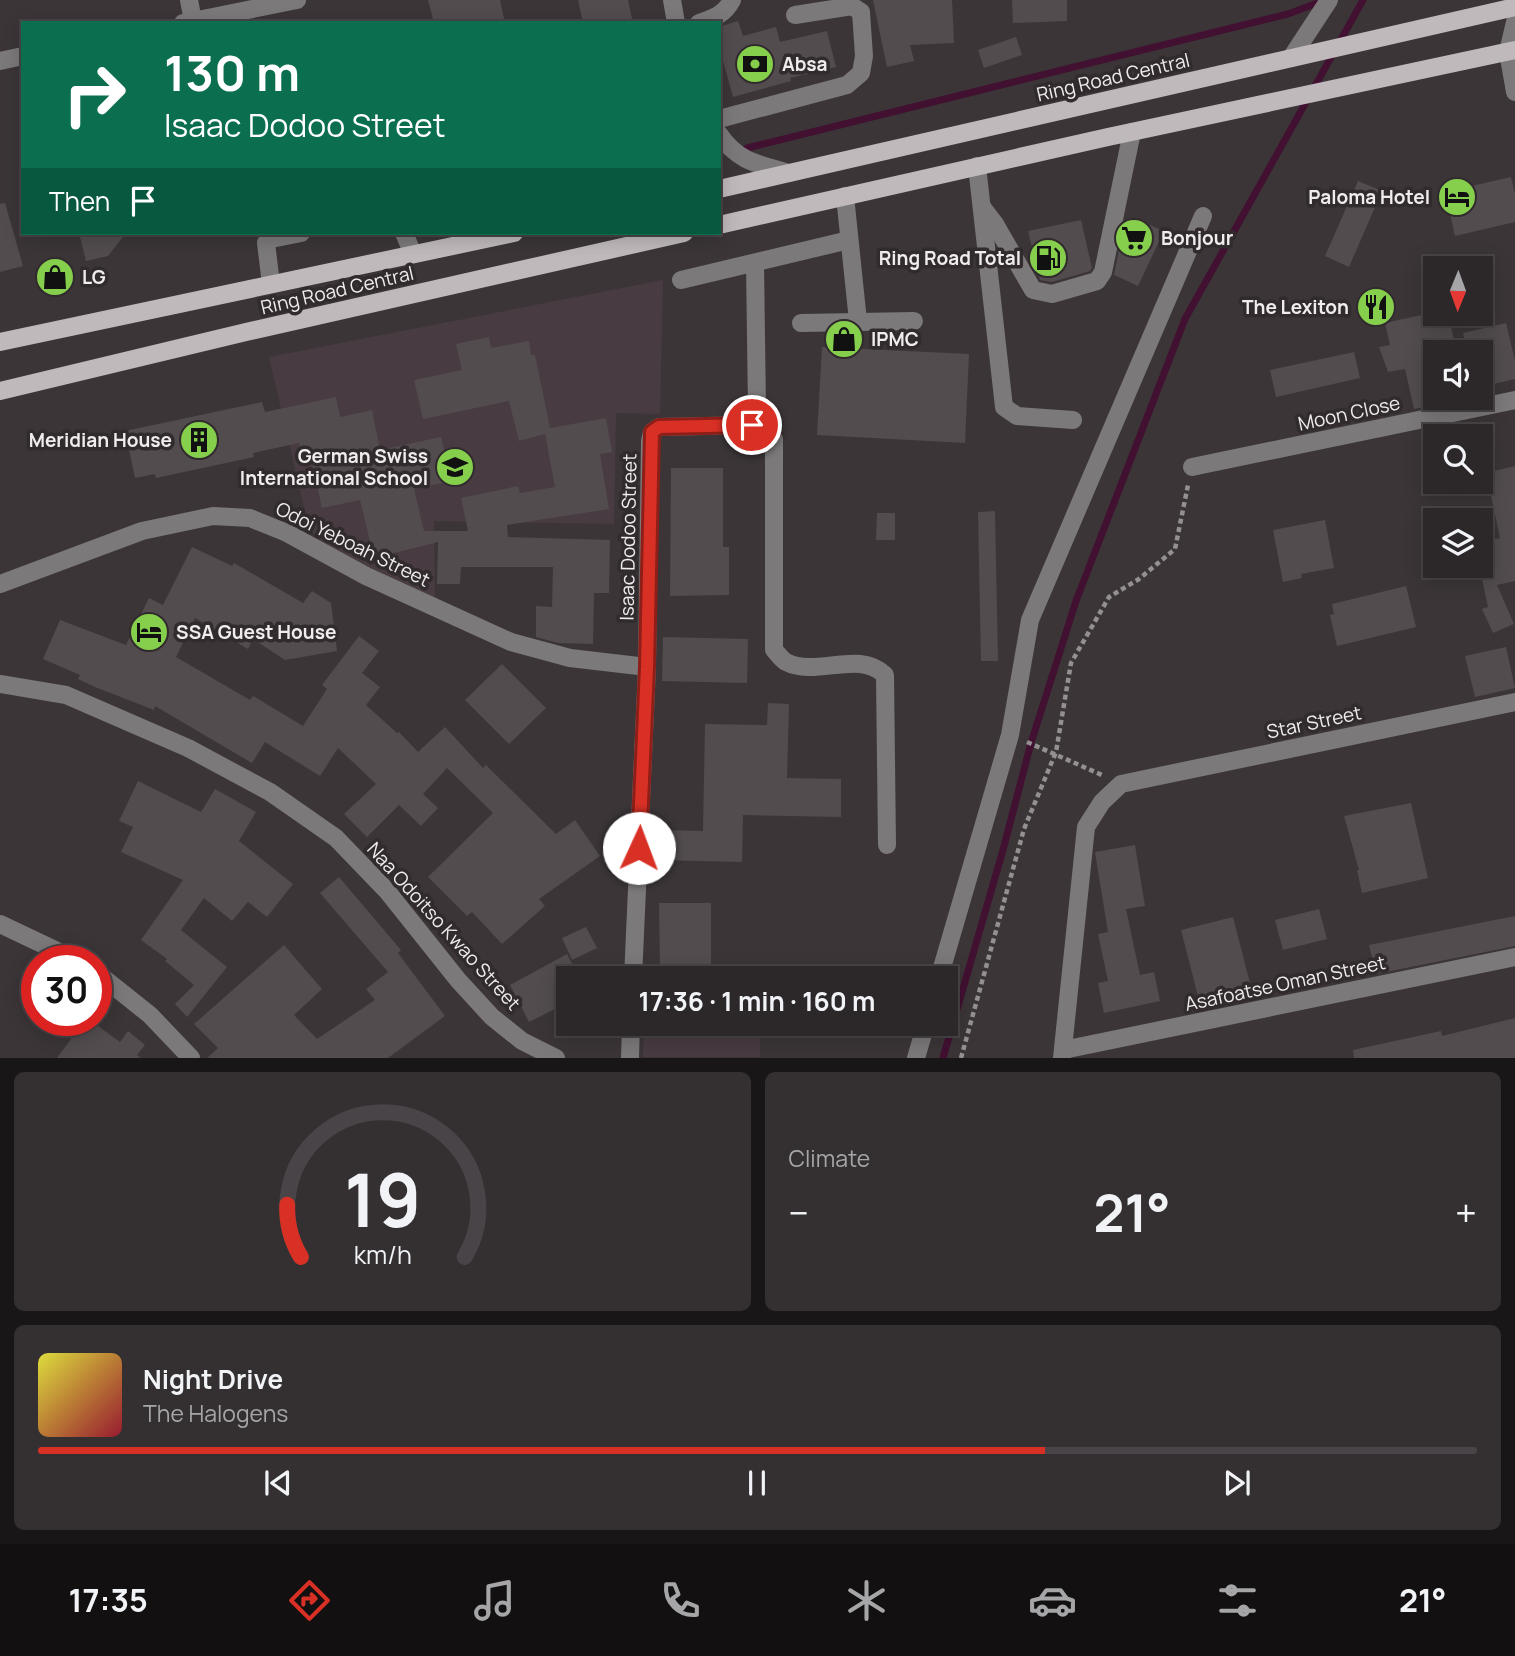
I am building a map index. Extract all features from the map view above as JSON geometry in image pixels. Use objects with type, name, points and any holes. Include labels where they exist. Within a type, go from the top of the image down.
[{"type":"main road","points":[[1471,16],[1499,0]]},
{"type":"main road","name":"Ring Road Central","points":[[721,189],[1515,7]]},
{"type":"main road","points":[[721,225],[977,166],[1512,51]]},
{"type":"main road","name":"Ring Road Central","points":[[0,342],[504,235]]},
{"type":"main road","name":"Ring Road Central","points":[[0,391],[246,332],[675,235]]},
{"type":"street","points":[[188,21],[189,0]]},
{"type":"street","points":[[193,21],[296,0]]},
{"type":"street","points":[[672,0],[676,21]]},
{"type":"street","points":[[704,21],[728,9],[732,0]]},
{"type":"street","points":[[1291,58],[1329,0]]},
{"type":"street","points":[[721,118],[847,85],[861,73],[864,57],[861,12],[852,6],[795,15]]},
{"type":"street","points":[[1515,22],[1512,51],[1515,92]]},
{"type":"street","points":[[0,61],[21,56]]},
{"type":"street","points":[[982,207],[995,224],[1033,290],[1052,294],[1097,281],[1103,271],[1132,132]]},
{"type":"street","points":[[721,137],[729,149],[751,162],[789,173]]},
{"type":"street","points":[[977,166],[1004,407],[1017,416],[1073,420]]},
{"type":"street","points":[[845,196],[858,321]]},
{"type":"street","points":[[943,966],[1010,735],[1030,620],[1203,216]]},
{"type":"street","points":[[271,284],[266,243],[271,239],[291,235]]},
{"type":"street","points":[[405,235],[413,254]]},
{"type":"street","points":[[681,280],[849,240]]},
{"type":"street","points":[[755,262],[757,410]]},
{"type":"street","points":[[801,323],[914,321]]},
{"type":"street","name":"Moon Close","points":[[1192,467],[1515,400]]},
{"type":"street","name":"Isaac Dodoo Street","points":[[634,966],[647,667],[652,432],[659,427],[752,425],[766,429],[774,439],[774,650],[785,662],[801,666],[865,663],[876,667],[885,675],[887,845]]},
{"type":"street","name":"Odoi Yeboah Street","points":[[0,584],[142,531],[213,516],[250,518],[287,533],[366,576],[511,642],[570,658],[647,667]]},
{"type":"street","name":"Naa Odoitso Kwao Street","points":[[0,684],[66,695],[188,748],[270,792],[337,838],[387,891],[458,980],[492,1017],[522,1041],[555,1058]]},
{"type":"street","name":"Star Street","points":[[1121,784],[1515,702]]},
{"type":"street","points":[[1062,1054],[1086,827],[1102,802],[1121,784]]},
{"type":"street","points":[[0,924],[44,945]]},
{"type":"street","name":"Asafoatse Oman Street","points":[[1062,1054],[1515,957]]},
{"type":"street","points":[[112,985],[150,1015],[191,1058]]},
{"type":"street","points":[[630,1058],[631,1036]]},
{"type":"street","points":[[916,1058],[922,1036]]},
{"type":"path","points":[[961,1058],[1024,829],[1056,752],[1071,663],[1109,597],[1139,579],[1175,549],[1192,467]]},
{"type":"path","points":[[1046,749],[1121,784]]},
{"type":"shaded area","name":"German Swiss International School","points":[[663,280],[660,414],[616,413],[614,524],[434,521],[435,600],[320,543],[308,524],[269,357]]},
{"type":"shaded area","points":[[644,1036],[760,1036],[760,1057],[643,1057]]},
{"type":"building","points":[[428,0],[500,0],[505,21],[433,21]]},
{"type":"building","points":[[578,0],[628,0],[633,21],[583,21]]},
{"type":"building","points":[[873,0],[952,0],[954,43],[910,45],[914,61],[887,67]]},
{"type":"building","points":[[1012,0],[1067,0],[1067,21],[1013,23]]},
{"type":"building","name":"Absa","points":[[738,21],[743,36],[776,27],[780,42],[827,31],[836,67],[790,78],[791,81],[733,97],[721,53],[721,26]]},
{"type":"building","points":[[1016,37],[1022,55],[984,68],[978,50]]},
{"type":"building","points":[[1511,177],[1515,194],[1515,222],[1455,236],[1445,192]]},
{"type":"building","points":[[1358,181],[1382,191],[1349,267],[1325,256]]},
{"type":"building","points":[[5,203],[23,266],[0,272],[0,204]]},
{"type":"building","points":[[1134,218],[1164,231],[1138,286],[1114,275],[1119,250]]},
{"type":"building","points":[[1081,220],[1092,268],[1090,271],[1052,282],[1040,280],[1028,231]]},
{"type":"building","points":[[80,235],[124,235],[108,256],[86,261]]},
{"type":"building","points":[[1423,315],[1423,326],[1451,326],[1454,340],[1423,340],[1423,407],[1414,409],[1405,369],[1388,372],[1379,347],[1390,345],[1385,323]]},
{"type":"building","points":[[1506,323],[1515,361],[1515,379],[1493,384],[1493,340],[1464,340],[1463,333]]},
{"type":"building","points":[[489,337],[491,348],[529,341],[531,355],[535,355],[550,428],[606,418],[612,452],[600,454],[609,509],[507,525],[508,537],[610,540],[609,593],[594,593],[593,644],[558,643],[536,637],[536,606],[552,607],[553,567],[461,567],[460,584],[437,584],[438,542],[374,558],[360,500],[322,508],[309,449],[301,451],[299,443],[253,453],[254,457],[156,478],[155,474],[135,478],[125,431],[262,402],[265,412],[336,397],[340,417],[372,410],[380,450],[441,437],[451,481],[414,489],[424,531],[468,531],[461,498],[518,486],[520,493],[555,487],[545,434],[519,441],[509,401],[423,419],[414,380],[462,370],[456,344]]},
{"type":"building","points":[[822,347],[969,354],[965,443],[817,435]]},
{"type":"building","points":[[1354,352],[1360,378],[1276,397],[1270,370]]},
{"type":"building","points":[[1515,466],[1515,581],[1497,585],[1514,624],[1493,633],[1482,609],[1488,607],[1482,578],[1493,578],[1493,539],[1500,538],[1491,494],[1493,494],[1494,471]]},
{"type":"building","points":[[671,468],[723,468],[723,547],[729,547],[729,595],[670,596]]},
{"type":"building","points":[[995,511],[998,661],[981,661],[978,512]]},
{"type":"building","points":[[877,513],[895,513],[895,540],[876,540]]},
{"type":"building","points":[[1325,520],[1334,568],[1301,574],[1302,578],[1283,582],[1273,530]]},
{"type":"building","points":[[192,547],[232,566],[234,563],[303,603],[312,591],[331,603],[337,651],[285,660],[253,639],[248,649],[195,618],[176,657],[250,700],[253,696],[303,726],[327,689],[322,685],[359,636],[379,651],[362,673],[380,687],[366,705],[418,752],[445,727],[483,768],[486,765],[556,834],[575,820],[600,856],[539,899],[545,906],[502,944],[472,912],[467,916],[428,877],[493,813],[447,768],[423,794],[438,808],[421,826],[399,805],[367,837],[344,814],[376,784],[338,748],[320,776],[265,742],[252,763],[155,706],[154,710],[95,687],[78,679],[80,675],[43,659],[60,620],[126,645],[149,598],[163,605]]},
{"type":"building","points":[[1406,586],[1416,627],[1337,646],[1330,615],[1334,614],[1332,604]]},
{"type":"building","points":[[663,637],[748,639],[747,683],[662,681]]},
{"type":"building","points":[[1506,647],[1515,688],[1475,697],[1465,656]]},
{"type":"building","points":[[502,664],[546,708],[509,744],[465,700]]},
{"type":"building","points":[[768,703],[789,704],[787,778],[841,779],[841,817],[743,815],[742,862],[657,860],[658,830],[703,831],[705,724],[767,725]]},
{"type":"building","points":[[138,781],[201,812],[215,789],[256,812],[239,841],[293,884],[267,917],[248,902],[232,921],[204,898],[181,930],[227,967],[187,1017],[175,1004],[194,985],[165,961],[167,959],[141,940],[183,880],[121,852],[133,827],[119,821]]},
{"type":"building","points":[[1411,803],[1428,878],[1362,893],[1359,870],[1344,816]]},
{"type":"building","points":[[1135,845],[1145,906],[1126,909],[1140,975],[1154,972],[1160,1001],[1104,1013],[1098,983],[1108,981],[1098,934],[1108,932],[1095,852]]},
{"type":"building","points":[[339,877],[401,950],[398,953],[445,1016],[388,1058],[207,1058],[218,1048],[194,1024],[284,945],[322,989],[294,1015],[317,1039],[375,1000],[366,989],[388,972],[320,893]]},
{"type":"building","points":[[659,903],[711,903],[711,966],[660,966]]},
{"type":"building","points":[[1319,909],[1327,939],[1283,950],[1275,920]]},
{"type":"building","points":[[1515,916],[1515,946],[1376,974],[1369,945]]},
{"type":"building","points":[[1233,917],[1252,991],[1200,1004],[1181,930]]},
{"type":"building","points":[[586,927],[597,948],[572,960],[562,938]]},
{"type":"building","points":[[567,954],[574,966],[556,966],[556,1008],[529,1022],[510,985]]},
{"type":"building","points":[[1515,1018],[1515,1058],[1354,1058],[1353,1050],[1441,1031],[1442,1036]]},
{"type":"building","points":[[128,1031],[145,1045],[137,1055],[141,1058],[57,1058],[73,1036],[112,1036],[120,1042]]},
{"type":"waterway","points":[[943,1058],[1031,743],[1076,601],[1185,319],[1363,0]]},
{"type":"waterway","points":[[747,148],[1288,14],[1323,1]]},
{"type":"place","name":"Absa","points":[[755,64]]},
{"type":"place","name":"Paloma Hotel","points":[[1457,197]]},
{"type":"place","name":"Bonjour","points":[[1134,238]]},
{"type":"place","name":"Ring Road Total","points":[[1048,258]]},
{"type":"place","name":"LG","points":[[55,277]]},
{"type":"place","name":"The Lexiton","points":[[1376,307]]},
{"type":"place","name":"IPMC","points":[[844,339]]},
{"type":"place","name":"Meridian House","points":[[199,440]]},
{"type":"place","name":"German Swiss International School","points":[[455,467]]},
{"type":"place","name":"SSA Guest House","points":[[149,632]]},
{"type":"route","points":[[639,848],[647,667],[652,432],[659,427],[752,425]]}]
